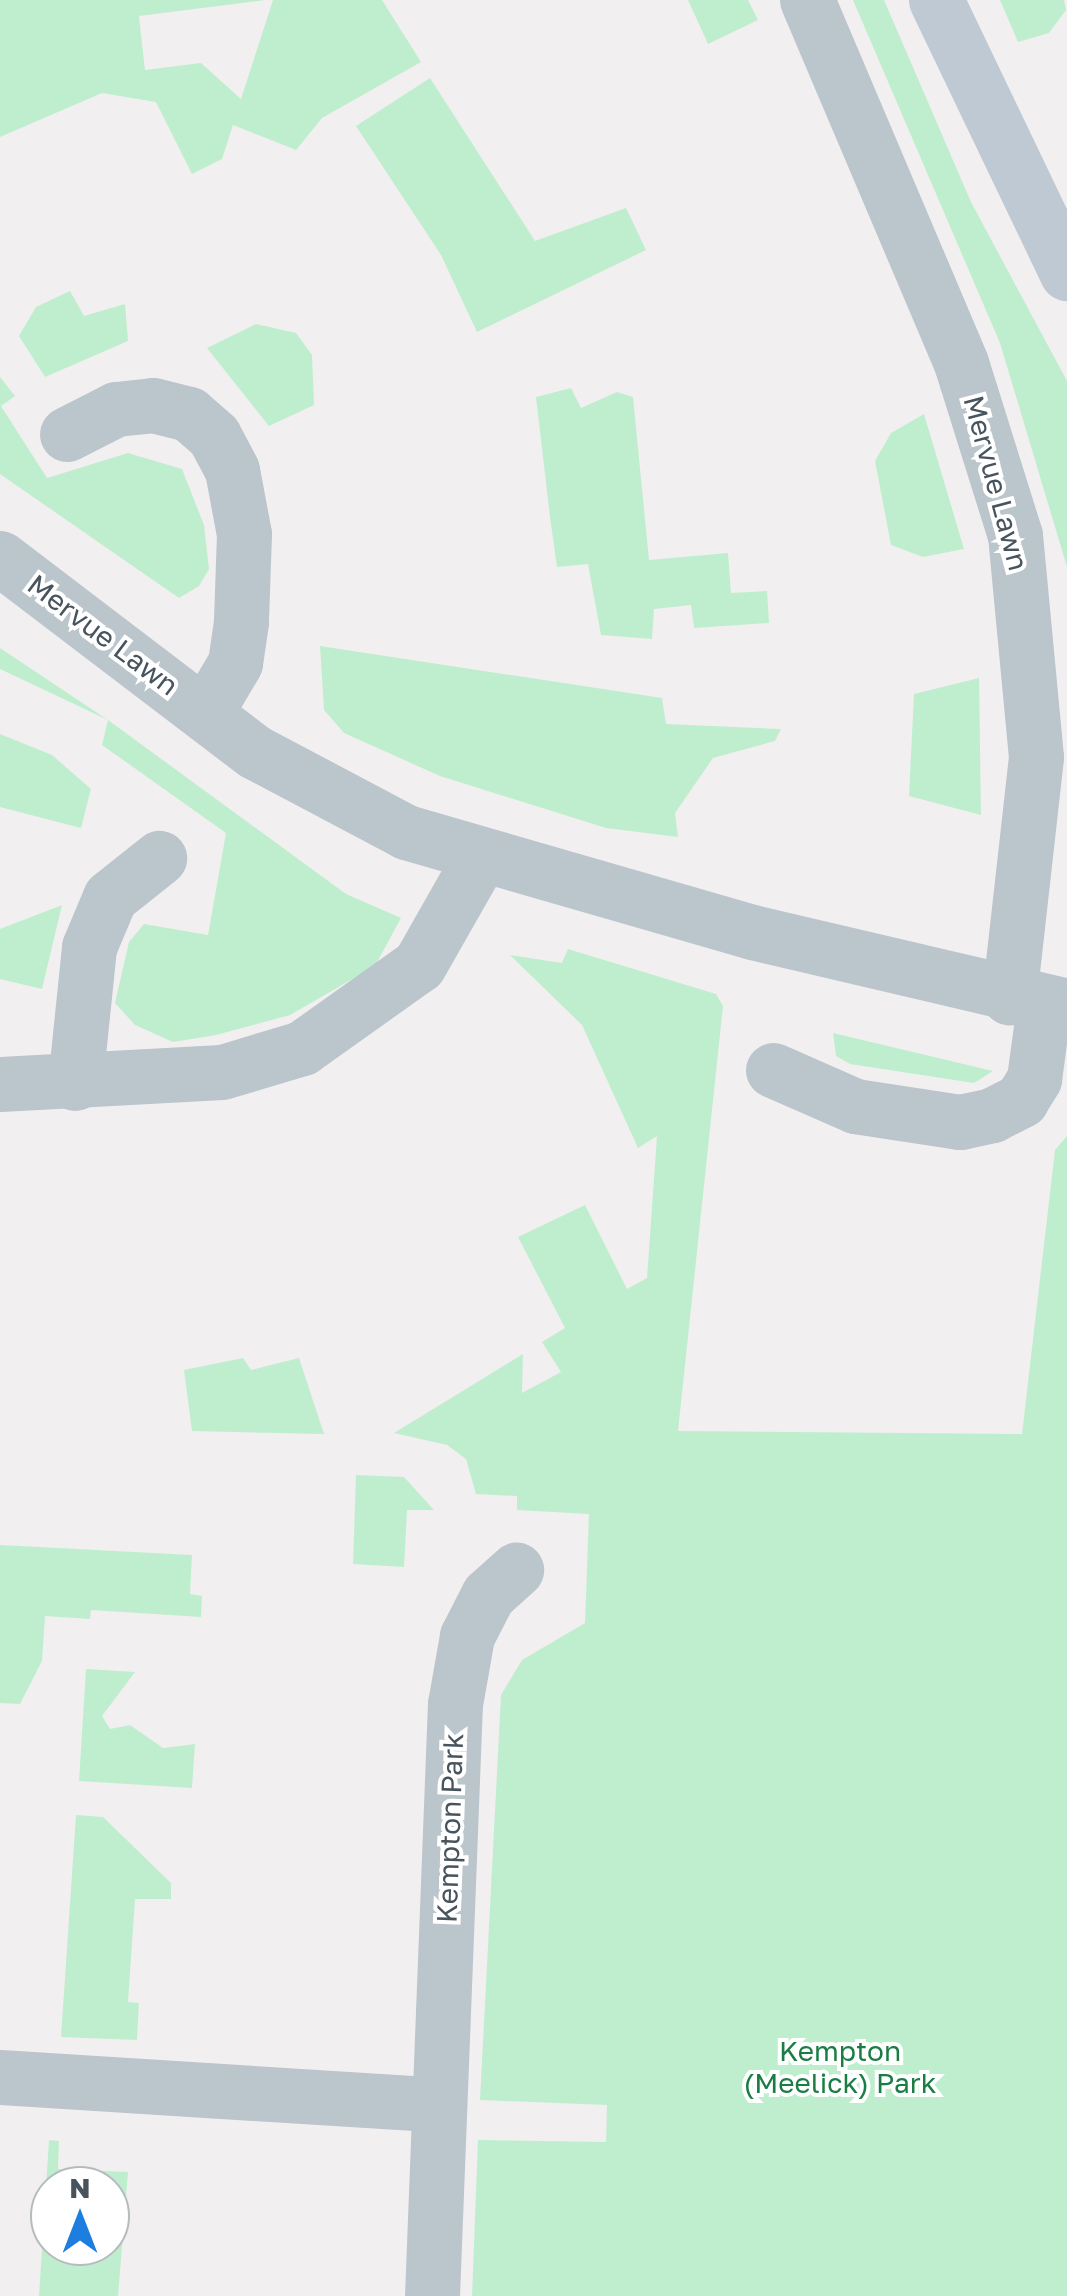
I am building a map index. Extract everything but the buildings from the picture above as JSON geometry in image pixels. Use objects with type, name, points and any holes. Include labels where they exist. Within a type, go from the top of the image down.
[{"type":"main road","points":[[936,0],[1067,273]]},
{"type":"street","name":"Mervue Lawn","points":[[773,1070],[856,1106],[960,1122],[992,1115],[1020,1100],[1034,1079],[1040,1003],[1036,757],[1018,550],[962,362],[808,0]]},
{"type":"street","name":"Mervue Lawn","points":[[67,434],[116,409],[154,405],[202,425],[232,470],[244,534],[240,622],[235,663],[206,712]]},
{"type":"street","name":"Mervue Lawn","points":[[0,558],[318,792],[482,856],[1040,1003]]},
{"type":"street","points":[[0,1084],[75,1083],[222,1072],[302,1048],[419,965],[482,856]]},
{"type":"street","points":[[75,1083],[89,948],[110,897],[159,858]]},
{"type":"street","name":"Kempton Park","points":[[432,2296],[455,1704],[466,1636],[488,1595],[516,1570]]},
{"type":"street","points":[[0,2077],[439,2105]]},
{"type":"green space","points":[[0,0],[265,0],[139,16],[145,70],[201,63],[241,99],[273,0],[382,0],[421,62],[322,118],[296,150],[233,125],[222,159],[192,174],[156,102],[102,93],[0,137]]},
{"type":"green space","points":[[688,0],[748,0],[758,20],[708,44]]},
{"type":"green space","points":[[853,0],[884,0],[971,202],[1067,381],[1067,567],[1000,343]]},
{"type":"green space","points":[[1000,0],[1064,0],[1066,10],[1049,33],[1018,42]]},
{"type":"green space","points":[[430,78],[535,241],[626,208],[646,250],[477,332],[441,255],[356,126]]},
{"type":"green space","points":[[70,291],[84,316],[125,304],[128,341],[45,377],[19,336],[36,307]]},
{"type":"green space","points":[[256,324],[296,333],[312,355],[314,405],[269,426],[207,348]]},
{"type":"green space","points":[[0,377],[15,396],[1,406],[47,478],[128,453],[182,469],[204,525],[209,569],[199,586],[179,598],[0,474]]},
{"type":"green space","points":[[571,388],[581,408],[617,392],[633,397],[649,560],[728,553],[731,593],[767,591],[769,623],[694,628],[691,605],[654,609],[652,639],[601,635],[588,564],[557,567],[550,517],[536,397]]},
{"type":"green space","points":[[924,414],[964,549],[923,557],[891,545],[875,461],[891,433]]},
{"type":"green space","points":[[320,646],[662,698],[666,724],[781,729],[775,741],[713,758],[675,813],[678,837],[606,828],[440,776],[344,733],[324,710]]},
{"type":"green space","points":[[0,648],[108,720],[0,669]]},
{"type":"green space","points":[[979,678],[981,815],[909,796],[914,694]]},
{"type":"green space","points":[[108,720],[346,894],[401,918],[375,966],[290,1015],[216,1035],[173,1042],[135,1025],[115,1003],[129,942],[144,924],[208,935],[226,833],[102,745]]},
{"type":"green space","points":[[0,734],[52,755],[91,789],[81,828],[0,807]]},
{"type":"green space","points":[[62,905],[42,989],[0,979],[0,929]]},
{"type":"green space","name":"Kempton (Meelick) Park","points":[[568,949],[716,994],[723,1006],[678,1431],[1022,1434],[1055,1150],[1067,1136],[1067,2296],[472,2296],[478,2140],[606,2142],[607,2105],[480,2100],[501,1695],[522,1660],[585,1623],[589,1514],[517,1510],[517,1496],[476,1494],[466,1459],[447,1445],[394,1433],[523,1354],[522,1393],[561,1372],[542,1342],[565,1328],[518,1237],[585,1205],[627,1289],[647,1278],[657,1136],[638,1148],[582,1025],[510,955],[562,963]]},
{"type":"green space","points":[[833,1033],[993,1071],[974,1083],[850,1064],[836,1056]]},
{"type":"green space","points":[[243,1358],[251,1370],[299,1358],[324,1434],[192,1431],[184,1370]]},
{"type":"green space","points":[[356,1475],[404,1477],[434,1510],[407,1510],[404,1567],[353,1564]]},
{"type":"green space","points":[[0,1545],[192,1555],[190,1594],[202,1596],[201,1617],[91,1610],[90,1619],[45,1616],[42,1661],[20,1704],[0,1703]]},
{"type":"green space","points":[[86,1669],[135,1672],[102,1716],[110,1729],[130,1725],[163,1748],[195,1744],[192,1788],[79,1781]]},
{"type":"green space","points":[[76,1815],[103,1817],[171,1883],[171,1899],[135,1899],[128,2002],[139,2003],[137,2040],[61,2037]]},
{"type":"green space","points":[[49,2140],[59,2141],[58,2166],[47,2166]]},
{"type":"green space","points":[[41,2266],[120,2266],[118,2296],[39,2296]]}]
